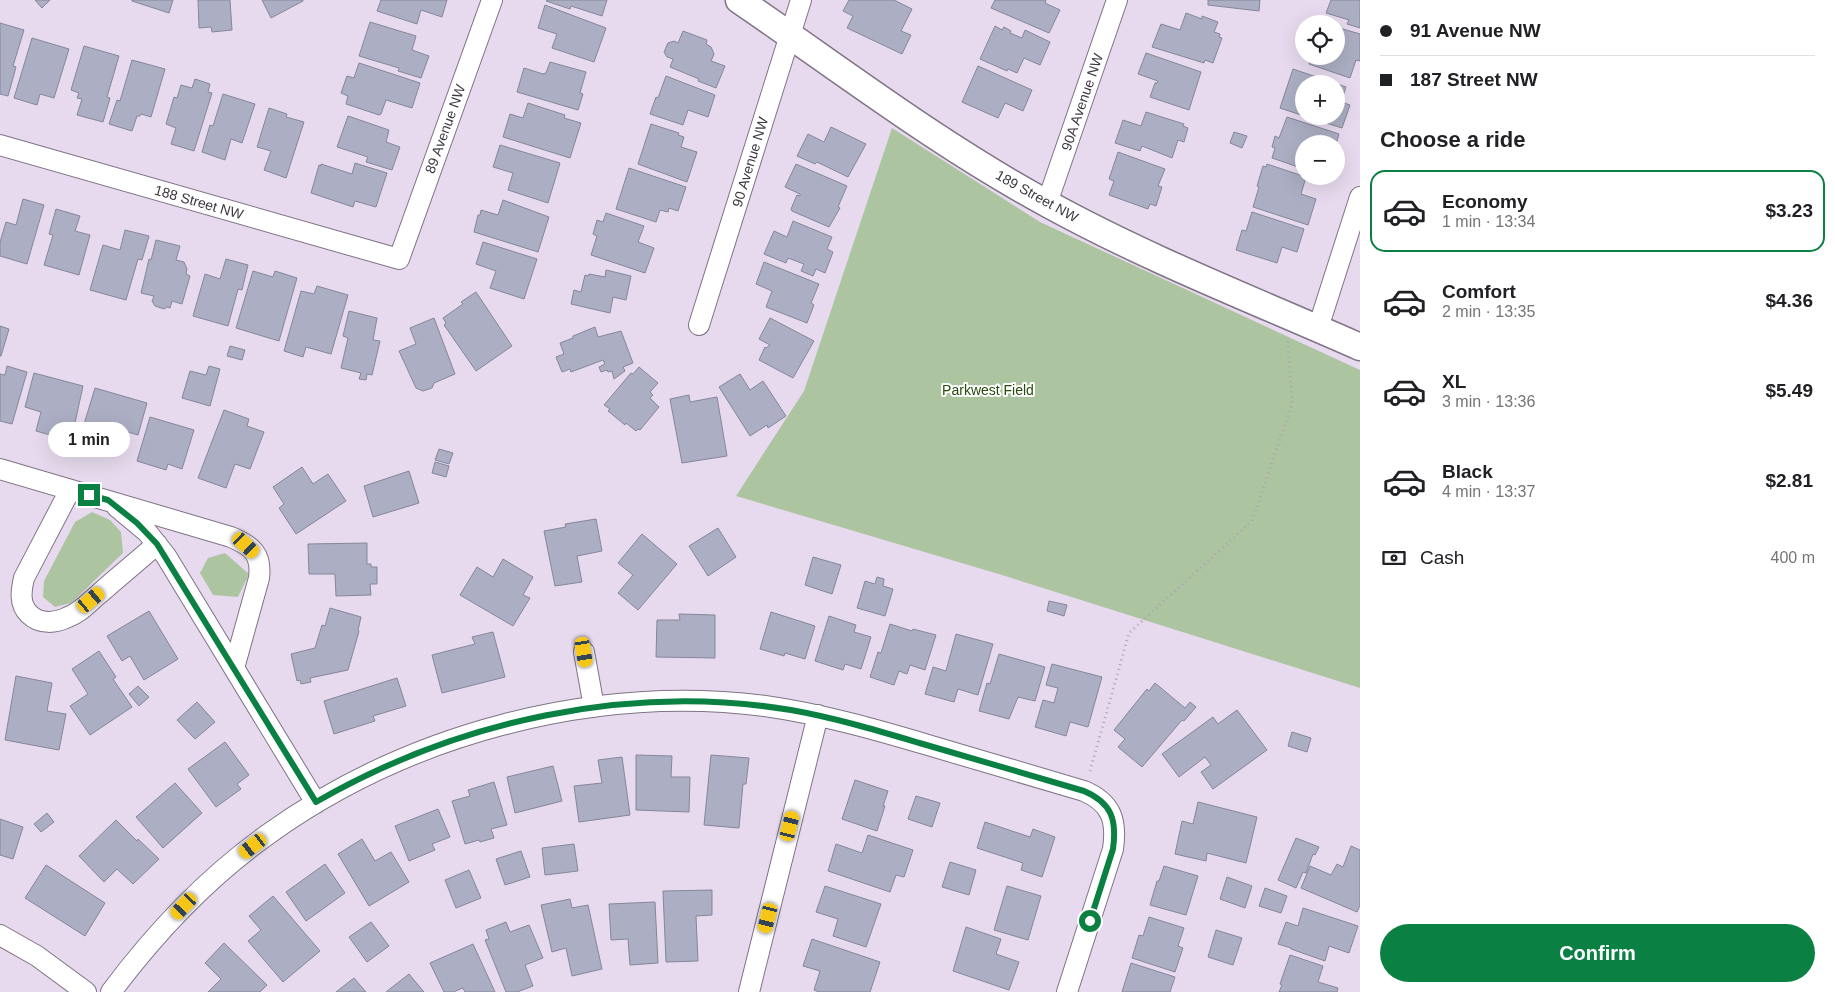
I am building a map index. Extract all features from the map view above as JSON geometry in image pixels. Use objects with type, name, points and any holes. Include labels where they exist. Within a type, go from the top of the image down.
[{"type":"street","name":"89 Avenue NW","points":[[399,259],[492,0]]},
{"type":"street","name":"189 Street NW","points":[[739,0],[971,159],[1047,204],[1102,233],[1360,347]]},
{"type":"street","name":"90 Avenue NW","points":[[699,325],[801,0]]},
{"type":"street","name":"90A Avenue NW","points":[[1047,204],[1116,0]]},
{"type":"street","name":"188 Street NW","points":[[0,145],[399,259]]},
{"type":"street","points":[[1318,328],[1360,197]]},
{"type":"street","points":[[0,469],[231,536],[241,541],[255,553],[259,560],[259,578],[234,668]]},
{"type":"street","points":[[70,490],[24,578],[21,598],[28,614],[36,620],[49,622],[70,617],[157,544]]},
{"type":"street","points":[[108,500],[137,523],[157,544],[316,802]]},
{"type":"street","points":[[584,652],[594,708]]},
{"type":"street","points":[[111,992],[150,943],[208,883],[267,835],[316,802],[352,782],[444,744],[508,724],[552,714],[594,708],[652,702],[699,702],[763,706],[818,715],[864,726],[1084,791],[1102,800],[1112,817],[1114,832],[1113,849],[1067,992]]},
{"type":"street","points":[[749,992],[818,715]]},
{"type":"street","points":[[0,935],[37,956],[86,992]]},
{"type":"path","points":[[1084,791],[1130,633],[1252,521],[1292,404],[1287,316]]},
{"type":"green space","name":"Parkwest Field","points":[[892,128],[1040,222],[1360,370],[1360,688],[1002,575],[736,496],[804,391]]},
{"type":"green space","points":[[92,512],[110,520],[121,532],[123,553],[71,603],[55,607],[43,597],[44,581],[75,522]]},
{"type":"green space","points":[[225,553],[249,574],[238,597],[213,595],[200,573],[208,558]]},
{"type":"building","points":[[35,0],[50,0],[42,8]]},
{"type":"building","points":[[132,0],[173,0],[169,13]]},
{"type":"building","points":[[198,0],[230,0],[232,30],[212,32],[211,27],[199,28]]},
{"type":"building","points":[[262,0],[303,0],[303,1],[271,18]]},
{"type":"building","points":[[381,0],[447,0],[442,17],[421,10],[417,24],[377,11]]},
{"type":"building","points":[[547,0],[607,0],[602,16],[571,6],[570,9]]},
{"type":"building","points":[[849,0],[894,0],[912,9],[901,31],[911,35],[902,54],[847,28],[853,16],[843,11]]},
{"type":"building","points":[[995,0],[1046,0],[1045,3],[1060,10],[1049,33],[991,8]]},
{"type":"building","points":[[1208,0],[1260,0],[1259,11],[1208,5]]},
{"type":"building","points":[[1331,0],[1360,0],[1360,28],[1347,24],[1349,20],[1345,19],[1345,15],[1326,13]]},
{"type":"building","points":[[545,5],[606,28],[594,62],[552,48],[557,34],[538,28]]},
{"type":"building","points":[[1186,13],[1218,22],[1214,32],[1220,34],[1219,37],[1222,38],[1213,63],[1205,60],[1204,63],[1152,47],[1161,24],[1180,30]]},
{"type":"building","points":[[370,22],[416,36],[412,50],[429,56],[421,78],[398,71],[399,68],[359,56]]},
{"type":"building","points":[[0,23],[24,30],[13,66],[16,67],[8,96],[0,94]]},
{"type":"building","points":[[995,26],[1002,30],[1004,27],[1011,31],[1010,33],[1022,38],[1025,30],[1050,42],[1040,65],[1024,58],[1017,73],[1008,69],[1007,71],[980,59]]},
{"type":"building","points":[[1345,30],[1360,34],[1360,61],[1356,60],[1350,78],[1312,65],[1345,65]]},
{"type":"building","points":[[683,31],[707,40],[706,44],[711,47],[714,54],[711,61],[725,66],[716,88],[670,67],[673,59],[667,57],[664,52],[668,43],[674,41],[678,43]]},
{"type":"building","points":[[32,38],[69,49],[54,98],[40,94],[37,105],[14,98]]},
{"type":"building","points":[[84,46],[119,56],[107,97],[110,98],[103,122],[77,115],[82,99],[77,98],[79,93],[71,90]]},
{"type":"building","points":[[1146,53],[1201,72],[1189,110],[1150,97],[1155,83],[1158,81],[1138,74]]},
{"type":"building","points":[[132,60],[165,69],[151,117],[141,114],[137,116],[132,131],[109,124],[117,100],[120,101]]},
{"type":"building","points":[[550,62],[586,72],[580,93],[583,94],[578,110],[517,92],[524,68],[543,74],[546,73]]},
{"type":"building","points":[[359,63],[420,83],[412,108],[386,100],[379,115],[346,104],[348,96],[341,93],[347,76],[354,78]]},
{"type":"building","points":[[978,66],[1032,90],[1023,111],[1005,103],[998,118],[962,102]]},
{"type":"building","points":[[1293,69],[1311,75],[1295,75],[1295,113],[1280,108]]},
{"type":"building","points":[[666,76],[715,95],[708,117],[688,110],[683,125],[650,114]]},
{"type":"building","points":[[195,79],[210,84],[208,92],[212,93],[194,151],[171,144],[176,128],[166,124],[174,97],[177,98],[181,85],[192,88]]},
{"type":"building","points":[[223,94],[255,104],[242,143],[231,139],[225,160],[202,152],[210,125],[213,126]]},
{"type":"building","points":[[528,103],[565,115],[564,118],[581,123],[570,158],[503,137],[510,114],[523,118]]},
{"type":"building","points":[[1345,103],[1350,105],[1345,119]]},
{"type":"building","points":[[269,108],[287,114],[286,117],[304,122],[286,178],[264,170],[271,151],[257,147]]},
{"type":"building","points":[[1146,112],[1184,124],[1183,126],[1188,128],[1184,142],[1178,140],[1172,158],[1142,146],[1140,151],[1115,143],[1123,120],[1141,126]]},
{"type":"building","points":[[348,116],[389,130],[386,142],[400,147],[392,170],[366,162],[368,157],[337,147]]},
{"type":"building","points":[[1287,117],[1295,120],[1295,125],[1311,125],[1339,134],[1295,135],[1295,166],[1272,158],[1275,148],[1272,147],[1275,136],[1279,138]]},
{"type":"building","points":[[651,124],[679,133],[678,135],[684,137],[681,147],[697,152],[687,182],[638,164]]},
{"type":"building","points":[[1332,125],[1343,125],[1342,128]]},
{"type":"building","points":[[831,127],[866,144],[848,177],[817,162],[815,164],[797,156],[808,134],[824,142]]},
{"type":"building","points":[[1234,132],[1247,136],[1242,148],[1230,143]]},
{"type":"building","points":[[500,145],[560,163],[548,203],[508,190],[513,173],[493,167]]},
{"type":"building","points":[[1118,152],[1165,169],[1158,186],[1162,187],[1156,206],[1150,204],[1148,209],[1109,195],[1114,181],[1109,179]]},
{"type":"building","points":[[355,163],[387,173],[376,207],[355,201],[353,207],[311,193],[319,165],[352,174]]},
{"type":"building","points":[[796,164],[847,186],[838,207],[840,208],[829,227],[792,211],[791,209],[797,195],[800,196],[800,194],[785,187]]},
{"type":"building","points":[[1267,164],[1295,173],[1295,185],[1304,185],[1301,194],[1316,199],[1308,225],[1253,207],[1263,166],[1266,167]]},
{"type":"building","points":[[629,168],[686,187],[678,211],[669,208],[668,212],[660,210],[656,222],[616,209]]},
{"type":"building","points":[[23,199],[44,205],[27,264],[0,256],[0,242],[6,222],[16,225]]},
{"type":"building","points":[[503,200],[549,217],[538,252],[474,232],[481,210],[498,215]]},
{"type":"building","points":[[56,209],[80,216],[75,231],[90,235],[79,275],[44,265],[53,235],[49,234]]},
{"type":"building","points":[[1252,212],[1304,229],[1297,252],[1282,247],[1277,263],[1236,250],[1242,230],[1246,231]]},
{"type":"building","points":[[606,213],[644,226],[638,242],[654,248],[645,273],[591,255],[597,236],[593,234],[597,220],[603,222]]},
{"type":"building","points":[[793,221],[832,237],[827,249],[833,252],[825,273],[816,269],[813,276],[801,271],[804,264],[788,258],[786,263],[764,254],[774,231],[787,237]]},
{"type":"building","points":[[125,230],[149,236],[142,260],[138,259],[126,300],[90,290],[103,245],[120,250]]},
{"type":"building","points":[[156,240],[180,246],[176,260],[184,262],[187,269],[186,274],[190,276],[182,304],[172,301],[170,308],[164,309],[155,306],[152,301],[154,296],[141,293],[149,259],[151,260]]},
{"type":"building","points":[[483,242],[537,259],[524,299],[490,288],[496,271],[476,264]]},
{"type":"building","points":[[226,259],[248,265],[242,290],[238,289],[228,326],[193,316],[205,274],[220,279]]},
{"type":"building","points":[[764,262],[819,284],[811,303],[814,305],[807,323],[766,307],[772,291],[756,284]]},
{"type":"building","points":[[606,270],[631,276],[626,300],[613,297],[610,313],[571,304],[574,290],[581,292],[585,275],[605,277]]},
{"type":"building","points":[[253,271],[273,277],[275,271],[297,278],[279,341],[236,328]]},
{"type":"building","points":[[317,286],[348,295],[331,354],[306,347],[303,357],[284,351],[301,291],[314,294]]},
{"type":"building","points":[[476,292],[512,346],[476,371],[444,325],[446,323],[443,318]]},
{"type":"building","points":[[349,311],[377,318],[373,340],[380,341],[372,375],[367,374],[366,380],[359,379],[361,373],[341,368],[348,338],[343,336]]},
{"type":"building","points":[[434,318],[455,374],[434,383],[432,388],[423,391],[416,388],[399,351],[416,344],[410,328]]},
{"type":"building","points":[[770,318],[814,341],[793,378],[759,360],[765,347],[770,345],[759,339]]},
{"type":"building","points":[[0,326],[9,329],[1,356],[0,356]]},
{"type":"building","points":[[595,327],[598,337],[621,331],[633,363],[623,367],[625,371],[614,379],[612,371],[601,372],[599,367],[605,364],[603,360],[571,372],[570,369],[562,372],[556,357],[564,354],[560,343]]},
{"type":"building","points":[[230,346],[245,350],[242,360],[227,356]]},
{"type":"building","points":[[7,366],[27,372],[12,424],[0,421],[0,374],[5,375]]},
{"type":"building","points":[[209,366],[220,369],[210,406],[182,398],[190,371],[206,375]]},
{"type":"building","points":[[639,367],[658,383],[650,392],[653,395],[650,398],[659,407],[640,430],[636,431],[626,423],[625,425],[608,411],[610,409],[604,405],[631,373],[633,374]]},
{"type":"building","points":[[34,373],[83,386],[71,441],[36,431],[41,412],[25,407]]},
{"type":"building","points":[[740,374],[750,390],[763,381],[786,416],[768,428],[767,425],[750,436],[719,387]]},
{"type":"building","points":[[95,388],[147,403],[138,435],[118,429],[111,454],[78,444]]},
{"type":"building","points":[[689,395],[690,402],[717,397],[727,456],[682,463],[670,399]]},
{"type":"building","points":[[224,410],[249,419],[247,426],[264,432],[250,469],[235,464],[226,488],[198,478]]},
{"type":"building","points":[[150,417],[194,430],[182,469],[168,464],[166,470],[137,461]]},
{"type":"building","points":[[439,449],[453,453],[449,464],[435,460]]},
{"type":"building","points":[[435,462],[449,466],[446,477],[432,473]]},
{"type":"building","points":[[302,467],[313,484],[328,474],[346,501],[296,534],[279,508],[284,504],[273,487]]},
{"type":"building","points":[[409,471],[419,503],[373,517],[364,486]]},
{"type":"building","points":[[596,519],[602,551],[577,556],[582,582],[555,586],[544,531],[566,527],[565,524]]},
{"type":"building","points":[[718,528],[736,557],[708,576],[689,546]]},
{"type":"building","points":[[642,534],[677,564],[638,610],[618,593],[633,575],[618,563]]},
{"type":"building","points":[[367,543],[367,564],[371,564],[371,567],[377,567],[377,584],[370,584],[371,595],[336,596],[335,574],[309,574],[308,544]]},
{"type":"building","points":[[813,557],[841,565],[832,594],[805,585]]},
{"type":"building","points":[[503,559],[533,577],[523,595],[530,598],[513,626],[460,595],[477,567],[493,577]]},
{"type":"building","points":[[877,577],[884,579],[883,586],[893,589],[885,616],[857,608],[865,581],[875,584]]},
{"type":"building","points":[[1049,601],[1067,605],[1064,616],[1047,611]]},
{"type":"building","points":[[330,608],[361,617],[348,670],[310,678],[311,682],[301,684],[300,680],[297,681],[291,654],[315,648],[322,625],[325,626]]},
{"type":"building","points":[[149,611],[178,659],[144,680],[130,656],[122,661],[107,636]]},
{"type":"building","points":[[771,612],[815,626],[805,659],[785,653],[784,656],[760,649]]},
{"type":"building","points":[[679,614],[715,615],[715,658],[656,657],[657,620],[680,620]]},
{"type":"building","points":[[829,616],[856,625],[854,632],[871,637],[861,669],[845,664],[843,670],[815,661]]},
{"type":"building","points":[[890,624],[912,631],[913,629],[936,635],[925,670],[910,665],[907,674],[899,671],[894,685],[870,677],[878,652],[881,653]]},
{"type":"building","points":[[493,632],[505,677],[442,693],[432,655],[475,644],[472,637]]},
{"type":"building","points":[[956,634],[993,644],[978,695],[958,689],[954,702],[925,694],[933,667],[946,671]]},
{"type":"building","points":[[99,651],[116,677],[113,679],[132,707],[90,735],[70,706],[88,694],[72,669]]},
{"type":"building","points":[[999,654],[1045,667],[1035,701],[1018,697],[1009,719],[979,711],[987,683],[990,684]]},
{"type":"building","points":[[1052,664],[1102,677],[1088,727],[1070,722],[1066,736],[1035,727],[1043,700],[1054,703],[1058,688],[1046,685]]},
{"type":"building","points":[[16,676],[52,683],[47,711],[66,714],[59,750],[5,740]]},
{"type":"building","points":[[397,678],[406,706],[373,716],[375,721],[334,734],[324,701]]},
{"type":"building","points":[[1155,683],[1185,708],[1190,702],[1196,707],[1184,721],[1182,720],[1142,767],[1118,747],[1125,739],[1114,730],[1147,689],[1149,691]]},
{"type":"building","points":[[138,686],[149,697],[139,706],[129,694]]},
{"type":"building","points":[[197,702],[215,722],[195,739],[177,720]]},
{"type":"building","points":[[1237,710],[1267,750],[1213,789],[1201,772],[1211,765],[1205,757],[1179,777],[1162,754],[1213,717],[1218,724]]},
{"type":"building","points":[[1292,732],[1311,738],[1307,752],[1288,746]]},
{"type":"building","points":[[225,742],[249,775],[237,784],[241,789],[216,807],[188,769]]},
{"type":"building","points":[[636,755],[672,756],[671,777],[690,777],[689,812],[636,810]]},
{"type":"building","points":[[711,755],[749,758],[746,784],[743,784],[739,828],[704,825]]},
{"type":"building","points":[[622,757],[630,815],[579,822],[574,786],[602,783],[598,760]]},
{"type":"building","points":[[553,766],[562,801],[515,813],[507,777]]},
{"type":"building","points":[[855,780],[888,791],[877,831],[842,819]]},
{"type":"building","points":[[494,782],[507,825],[491,829],[494,838],[465,844],[452,801],[470,796],[468,790]]},
{"type":"building","points":[[175,783],[202,813],[163,848],[136,817]]},
{"type":"building","points":[[916,796],[940,803],[932,827],[908,819]]},
{"type":"building","points":[[1198,802],[1257,817],[1246,863],[1207,853],[1206,861],[1175,854],[1182,821],[1193,824]]},
{"type":"building","points":[[438,809],[450,837],[432,844],[435,850],[409,861],[395,826]]},
{"type":"building","points":[[47,813],[54,822],[41,832],[34,824]]},
{"type":"building","points":[[0,819],[23,827],[13,859],[0,855]]},
{"type":"building","points":[[116,820],[159,859],[133,884],[117,869],[104,882],[79,856]]},
{"type":"building","points":[[985,822],[1030,837],[1033,829],[1055,837],[1042,877],[1021,870],[1023,863],[977,848]]},
{"type":"building","points":[[868,835],[913,850],[904,877],[896,875],[890,892],[828,871],[836,844],[862,853]]},
{"type":"building","points":[[1296,838],[1319,847],[1315,855],[1313,854],[1306,873],[1303,872],[1296,888],[1278,880]]},
{"type":"building","points":[[362,839],[375,861],[391,852],[409,882],[369,906],[338,854]]},
{"type":"building","points":[[574,844],[578,871],[545,875],[542,848]]},
{"type":"building","points":[[1351,846],[1360,850],[1360,905],[1357,912],[1301,888],[1310,866],[1331,875],[1337,864],[1343,867]]},
{"type":"building","points":[[521,851],[530,877],[505,885],[496,859]]},
{"type":"building","points":[[950,862],[976,870],[969,895],[942,887]]},
{"type":"building","points":[[325,864],[345,893],[306,921],[286,892]]},
{"type":"building","points":[[46,865],[105,903],[85,936],[25,898]]},
{"type":"building","points":[[1164,866],[1198,876],[1186,915],[1150,905],[1157,881],[1159,881]]},
{"type":"building","points":[[469,870],[481,898],[456,908],[445,880]]},
{"type":"building","points":[[1227,877],[1252,886],[1245,908],[1220,899]]},
{"type":"building","points":[[825,886],[881,904],[866,947],[833,936],[838,919],[816,912]]},
{"type":"building","points":[[1007,886],[1041,896],[1028,940],[994,930]]},
{"type":"building","points":[[1265,888],[1287,896],[1281,913],[1259,906]]},
{"type":"building","points":[[712,890],[712,915],[696,916],[698,961],[666,962],[663,891]]},
{"type":"building","points":[[273,896],[320,951],[283,982],[248,941],[261,930],[249,916]]},
{"type":"building","points":[[570,899],[572,908],[588,905],[602,969],[572,976],[566,948],[552,952],[541,905]]},
{"type":"building","points":[[655,902],[658,963],[630,965],[628,939],[611,940],[609,904]]},
{"type":"building","points":[[1303,908],[1358,926],[1349,953],[1329,946],[1325,961],[1278,944],[1286,922],[1298,926]]},
{"type":"building","points":[[1149,917],[1184,928],[1178,946],[1183,948],[1175,972],[1132,958],[1139,935],[1143,936]]},
{"type":"building","points":[[371,922],[389,946],[367,962],[349,937]]},
{"type":"building","points":[[506,922],[510,932],[529,925],[543,958],[525,965],[533,986],[517,992],[506,992],[485,940],[489,939],[486,930]]},
{"type":"building","points":[[966,927],[1001,939],[996,954],[1019,962],[1009,990],[953,971]]},
{"type":"building","points":[[1216,930],[1242,938],[1233,965],[1208,957]]},
{"type":"building","points":[[812,939],[880,962],[870,992],[819,992],[814,990],[820,971],[803,966]]},
{"type":"building","points":[[224,943],[267,985],[260,992],[208,992],[221,979],[205,963]]},
{"type":"building","points":[[473,944],[495,992],[465,992],[463,988],[453,992],[444,992],[430,963]]},
{"type":"building","points":[[1290,955],[1323,966],[1318,982],[1338,988],[1337,992],[1279,992]]},
{"type":"building","points":[[1131,963],[1175,977],[1170,992],[1122,992]]},
{"type":"building","points":[[409,974],[424,992],[386,992]]},
{"type":"building","points":[[354,978],[366,992],[336,992]]},
{"type":"route","points":[[89,495],[108,500],[147,532],[166,556],[316,802],[352,782],[436,747],[508,724],[552,714],[624,704],[691,701],[763,706],[790,710],[864,726],[1084,791],[1102,800],[1112,817],[1114,827],[1113,849],[1090,921]]}]
